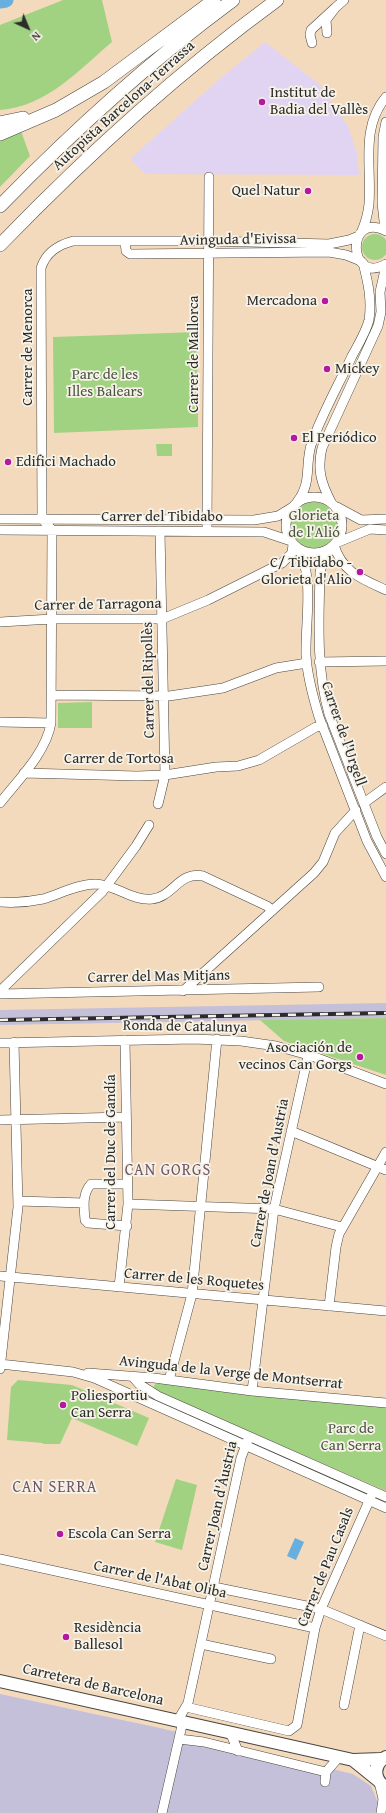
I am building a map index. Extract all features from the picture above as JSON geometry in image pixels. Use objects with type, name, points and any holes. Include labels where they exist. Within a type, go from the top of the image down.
[{"type":"highway","points":[[0,134],[56,110],[104,82],[214,0]]},
{"type":"highway","name":"Autopista Barcelona-Terrassa","points":[[0,206],[39,166],[92,117],[164,54],[233,0]]},
{"type":"highway","name":"Autopista Barcelona-Terrassa","points":[[0,245],[61,183],[141,109],[207,54],[277,0]]},
{"type":"highway","points":[[0,123],[56,110]]},
{"type":"main road","name":"Carretera de Barcelona","points":[[0,1681],[353,1760],[384,1758]]},
{"type":"main road","points":[[381,1783],[376,1770],[384,1758]]},
{"type":"main road","name":"Carretera de Barcelona","points":[[353,1760],[381,1783]]},
{"type":"street","points":[[312,43],[310,35],[311,30],[344,0]]},
{"type":"street","points":[[327,33],[326,20],[336,7]]},
{"type":"street","points":[[386,97],[374,114],[370,130],[369,204],[367,218],[356,243],[356,251],[362,262],[370,293],[368,322],[316,430],[309,457],[309,474],[306,486],[303,494],[294,505],[286,522],[286,530],[294,544],[311,553],[326,550],[334,544],[370,529],[386,530]]},
{"type":"street","points":[[386,122],[383,138],[382,203],[386,231]]},
{"type":"street","name":"Carrer de Mallorca","points":[[207,531],[209,177]]},
{"type":"street","name":"Avinguda d'Eivissa","points":[[386,231],[372,228],[349,240],[329,244],[209,241],[127,241],[126,251],[130,254],[329,252],[346,255],[374,267],[386,264]]},
{"type":"street","name":"Carrer de Menorca","points":[[0,803],[24,773],[42,746],[51,723],[52,619],[47,524],[41,268],[43,262],[56,247],[73,241],[127,241]]},
{"type":"street","points":[[386,264],[380,292],[381,312],[378,326],[326,434],[320,458],[320,478],[333,504],[340,512],[342,528],[334,544],[341,562],[348,570],[386,590]]},
{"type":"street","points":[[294,505],[305,498],[314,496],[323,498],[361,520],[386,519]]},
{"type":"street","name":"Carrer del Tibidabo","points":[[0,530],[32,530],[47,524],[254,520],[278,516],[294,505]]},
{"type":"street","name":"Carrer del Tibidabo","points":[[0,519],[47,524],[160,531],[264,532],[294,544]]},
{"type":"street","points":[[32,530],[38,525],[47,524]]},
{"type":"street","name":"Carrer del Ripollès","points":[[158,804],[164,775],[160,531]]},
{"type":"street","name":"Carrer de l'Urgell","points":[[294,544],[301,553],[307,572],[307,663],[313,697],[367,841],[386,877]]},
{"type":"street","name":"Carrer de Tarragona","points":[[0,622],[52,619],[162,620],[208,600],[282,563],[292,553],[294,544]]},
{"type":"street","name":"Carrer de l'Urgell","points":[[334,544],[320,568],[320,662],[323,694],[329,714],[364,803],[386,854]]},
{"type":"street","points":[[320,662],[386,661]]},
{"type":"street","points":[[52,695],[169,696],[223,688],[276,668],[307,663]]},
{"type":"street","points":[[0,722],[51,723]]},
{"type":"street","name":"Carrer de Tortosa","points":[[24,773],[137,776],[164,775],[216,767],[238,766],[259,760],[316,727],[323,726]]},
{"type":"street","points":[[364,803],[386,787]]},
{"type":"street","points":[[182,991],[319,868],[326,857],[335,833],[356,810]]},
{"type":"street","points":[[0,993],[106,886],[136,846],[148,825]]},
{"type":"street","points":[[0,902],[15,903],[42,899],[86,885],[97,884],[139,898],[152,899],[161,897],[184,878],[196,874],[267,906],[272,910]]},
{"type":"street","name":"Carrer del Mas Mitjans","points":[[0,993],[182,991],[319,987]]},
{"type":"street","points":[[169,1380],[192,1294],[217,1039]]},
{"type":"street","name":"Ronda de Catalunya","points":[[0,1043],[125,1040],[241,1040],[276,1046],[386,1084]]},
{"type":"street","name":"Carrer del Duc de Gandía","points":[[119,1287],[128,1204],[125,1040]]},
{"type":"street","points":[[0,1369],[16,1231],[18,1201],[14,1042]]},
{"type":"street","name":"Carrer de Joan d'Austria","points":[[252,1391],[274,1209],[308,1056]]},
{"type":"street","points":[[0,1120],[126,1117]]},
{"type":"street","points":[[291,1131],[382,1168]]},
{"type":"street","points":[[329,1306],[336,1246],[342,1227],[382,1168],[386,1152]]},
{"type":"street","points":[[126,1226],[88,1223],[85,1220],[84,1203],[86,1189],[91,1184],[128,1184]]},
{"type":"street","points":[[18,1201],[84,1203]]},
{"type":"street","points":[[128,1204],[274,1209],[342,1227]]},
{"type":"street","name":"Carrer de les Roquetes","points":[[0,1276],[386,1312]]},
{"type":"street","points":[[0,1364],[73,1372],[94,1378],[247,1441],[371,1496],[386,1508]]},
{"type":"street","name":"Avinguda de la Verge de Montserrat","points":[[73,1372],[154,1378],[252,1391],[386,1403]]},
{"type":"street","points":[[132,1376],[139,1384],[151,1392],[247,1441]]},
{"type":"street","points":[[151,1392],[148,1386],[149,1382],[154,1378]]},
{"type":"street","name":"Carrer Joan d'Àustria","points":[[201,1644],[247,1441]]},
{"type":"street","points":[[371,1496],[386,1497]]},
{"type":"street","name":"Carrer de Pau Casals","points":[[187,1705],[199,1711],[289,1731],[297,1725],[315,1628],[321,1609],[371,1496]]},
{"type":"street","name":"Carrer de l'Abat Oliba","points":[[0,1559],[315,1628]]},
{"type":"street","name":"Carrer de l'Abat Oliba","points":[[214,1587],[321,1609],[386,1636]]},
{"type":"street","points":[[344,1705],[360,1625]]},
{"type":"street","points":[[201,1644],[271,1659]]},
{"type":"street","name":"Carretera de Barcelona","points":[[181,1721],[182,1711],[187,1705],[201,1644]]},
{"type":"street","points":[[162,1813],[179,1739],[181,1721]]},
{"type":"street","points":[[230,1732],[238,1750]]},
{"type":"street","points":[[179,1739],[204,1742],[326,1772]]},
{"type":"street","points":[[305,1767],[316,1751]]},
{"type":"street","points":[[325,1782],[326,1772],[339,1757]]},
{"type":"street","points":[[381,1783],[383,1799],[381,1813]]},
{"type":"shaded area","name":"Institut de Badia del Vallès","points":[[265,42],[319,84],[348,126],[357,153],[359,175],[145,174],[130,159],[223,76]]},
{"type":"shaded area","points":[[386,1003],[386,1018],[0,1025],[0,1010]]},
{"type":"shaded area","points":[[0,1694],[160,1728],[353,1774],[371,1786],[378,1803],[376,1813],[0,1813]]},
{"type":"green space","points":[[63,0],[102,0],[112,42],[74,75],[47,95],[17,107],[0,110],[0,25]]},
{"type":"green space","points":[[21,131],[30,156],[0,187],[0,140]]},
{"type":"green space","points":[[375,234],[384,238],[388,247],[384,256],[375,260],[366,256],[362,247],[366,238]]},
{"type":"green space","name":"Parc de les Illes Balears","points":[[197,332],[198,427],[54,433],[53,337]]},
{"type":"green space","points":[[156,444],[172,444],[172,456],[157,456]]},
{"type":"green space","name":"Glorieta de l'Alió","points":[[319,502],[331,508],[336,516],[336,534],[331,542],[323,547],[309,548],[297,542],[292,534],[291,520],[297,508],[305,503]]},
{"type":"green space","points":[[92,702],[92,728],[58,728],[58,703]]},
{"type":"green space","points":[[386,1018],[386,1075],[284,1041],[260,1020]]},
{"type":"green space","name":"Poliesportiu Can Serra","points":[[18,1380],[72,1385],[149,1418],[137,1446],[72,1418],[60,1444],[43,1444],[7,1440],[11,1387]]},
{"type":"green space","name":"Parc de Can Serra","points":[[161,1382],[386,1406],[386,1491],[154,1390],[154,1385]]},
{"type":"green space","points":[[176,1479],[197,1485],[182,1550],[155,1542]]},
{"type":"water","points":[[295,1538],[304,1542],[296,1560],[287,1556]]},
{"type":"waterway","points":[[0,1],[6,0]]},
{"type":"railway","points":[[0,1020],[386,1013]]},
{"type":"place","name":"Institut de Badia del Vallès","points":[[262,102]]},
{"type":"place","name":"Quel Natur","points":[[308,191]]},
{"type":"place","name":"Mercadona","points":[[325,301]]},
{"type":"place","name":"Mickey","points":[[327,369]]},
{"type":"place","name":"El Periódico","points":[[294,438]]},
{"type":"place","name":"Edifici Machado","points":[[8,462]]},
{"type":"place","name":"C/ Tibidabo - Glorieta d'Alio","points":[[360,572]]},
{"type":"place","name":"Asociación de vecinos Can Gorgs","points":[[360,1057]]},
{"type":"place","name":"Poliesportiu Can Serra","points":[[63,1405]]},
{"type":"place","name":"Escola Can Serra","points":[[60,1534]]},
{"type":"place","name":"Residència Ballesol","points":[[66,1637]]},
{"type":"district","name":"CAN GORGS","points":[[168,1171]]},
{"type":"district","name":"CAN SERRA","points":[[55,1488]]}]
